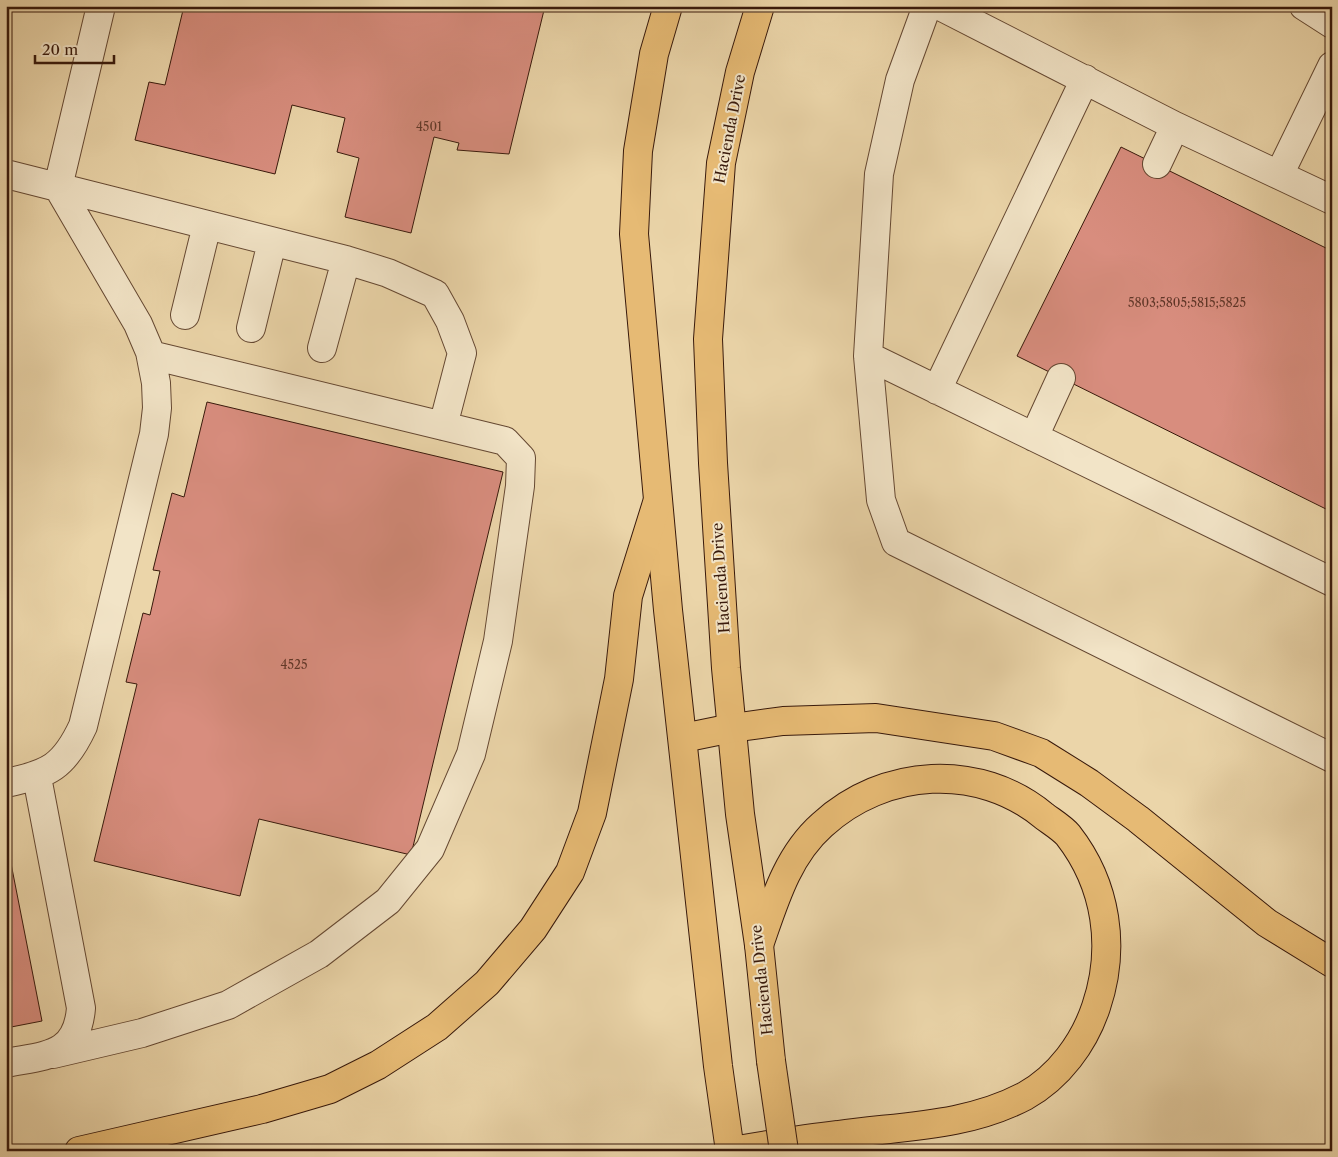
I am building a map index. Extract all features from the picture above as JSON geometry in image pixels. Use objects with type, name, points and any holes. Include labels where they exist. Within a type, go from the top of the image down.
[{"type":"main road","points":[[668,6],[654,54],[638,152],[634,234],[657,503],[718,1066],[731,1151],[838,1134],[934,1125],[983,1114],[1027,1095],[1062,1067],[1089,1028],[1105,981],[1108,944],[1102,904],[1087,864],[1066,833],[1030,804],[1013,796],[987,785],[941,778],[897,782],[856,800],[821,825],[792,862],[780,886],[759,945]]},
{"type":"main road","name":"Hacienda Drive","points":[[760,6],[740,72],[721,163],[708,339],[713,463],[740,814],[759,945],[771,1061],[784,1151]]},
{"type":"main road","points":[[79,1151],[262,1109],[330,1089],[378,1065],[437,1027],[487,983],[533,928],[570,872],[592,812],[619,679],[628,596],[657,503]]},
{"type":"main road","points":[[683,738],[732,728],[787,721],[876,718],[994,736],[1041,753],[1089,783],[1138,819],[1267,922],[1332,963]]},
{"type":"lane","points":[[6,783],[37,777],[58,765],[73,748],[83,726],[154,434],[157,408],[156,383],[151,355],[138,324],[58,187],[101,6]]},
{"type":"lane","points":[[928,6],[900,80],[879,174],[868,356],[881,500],[896,542],[1332,758]]},
{"type":"lane","points":[[940,6],[1175,126],[1332,200]]},
{"type":"lane","points":[[1304,6],[1332,24]]},
{"type":"lane","points":[[1279,175],[1332,66]]},
{"type":"lane","points":[[937,390],[1085,79]]},
{"type":"lane","points":[[1157,164],[1175,126]]},
{"type":"lane","points":[[6,174],[346,260],[388,273],[435,294],[450,322],[462,353],[443,426]]},
{"type":"lane","points":[[185,316],[207,225]]},
{"type":"lane","points":[[251,328],[272,242]]},
{"type":"lane","points":[[322,348],[346,260]]},
{"type":"lane","points":[[6,1063],[142,1033],[228,1004],[319,954],[388,901],[430,849],[471,754],[498,641],[520,486],[521,458],[505,441],[151,355]]},
{"type":"lane","points":[[868,356],[1332,582]]},
{"type":"lane","points":[[1034,437],[1061,378]]},
{"type":"lane","points":[[37,777],[81,1008],[80,1026],[70,1043],[53,1054]]},
{"type":"building","points":[[184,6],[545,6],[509,154],[457,150],[459,143],[434,137],[411,233],[345,217],[359,158],[337,152],[345,118],[292,105],[275,174],[135,140],[149,82],[165,85]]},
{"type":"building","points":[[1121,147],[1332,251],[1332,512],[1017,356]]},
{"type":"building","points":[[207,402],[503,472],[411,855],[259,819],[240,896],[94,861],[137,684],[126,682],[143,613],[150,615],[160,571],[153,570],[172,493],[184,497]]},
{"type":"building","points":[[6,838],[42,1021],[6,1028]]}]
